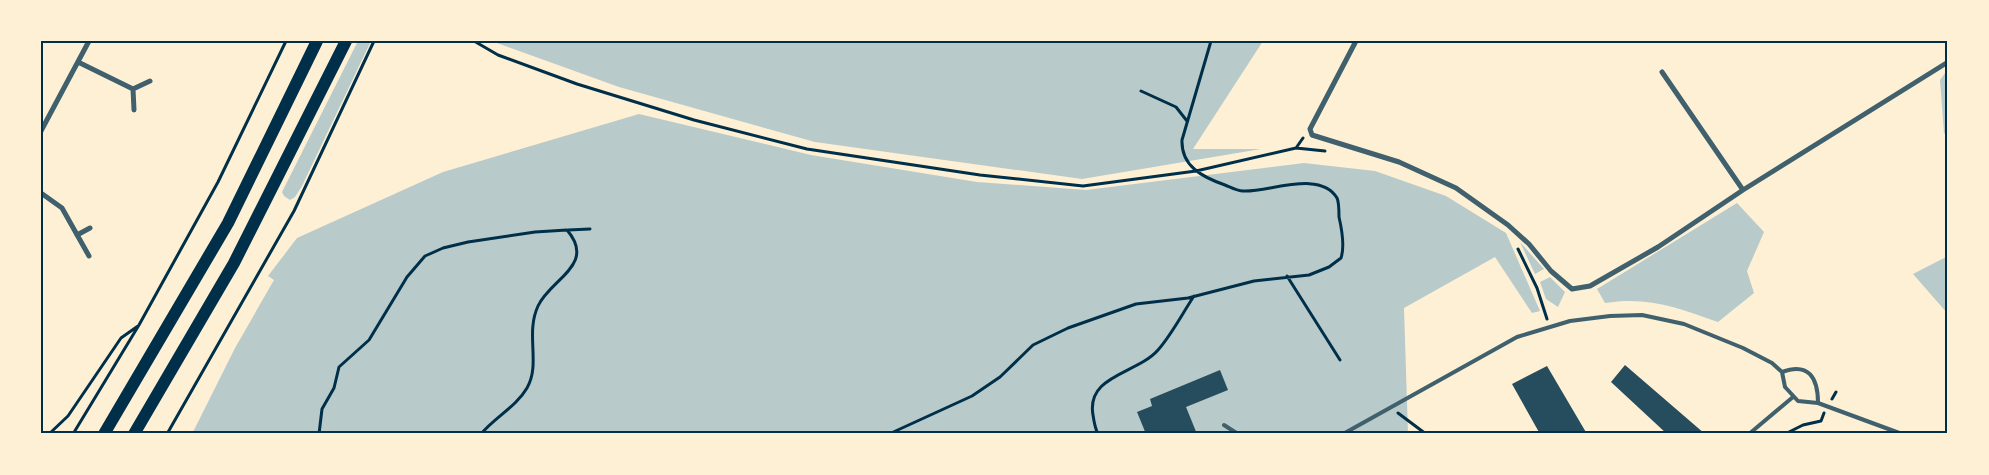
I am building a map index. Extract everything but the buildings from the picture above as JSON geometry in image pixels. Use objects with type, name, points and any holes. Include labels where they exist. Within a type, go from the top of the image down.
[{"type":"highway","points":[[104,434],[228,223],[317,41]]},
{"type":"highway","points":[[134,434],[234,263],[346,41]]},
{"type":"street","points":[[41,131],[89,41]]},
{"type":"street","points":[[1356,41],[1310,128],[1312,135],[1316,138],[1351,146],[1399,162],[1456,188],[1508,225],[1529,244],[1551,271],[1572,289],[1590,286],[1658,247],[1743,190],[1948,62]]},
{"type":"street","points":[[78,62],[133,89]]},
{"type":"street","points":[[1662,72],[1743,190]]},
{"type":"street","points":[[133,89],[150,81]]},
{"type":"street","points":[[133,89],[134,110]]},
{"type":"street","points":[[41,193],[62,208],[89,256]]},
{"type":"street","points":[[77,235],[90,228]]},
{"type":"lane","points":[[1343,434],[1506,342],[1548,327],[1610,316],[1642,316],[1684,324],[1743,348],[1772,363],[1782,372],[1784,384],[1793,397],[1804,403],[1818,402],[1902,434]]},
{"type":"lane","points":[[1782,372],[1800,368],[1806,371],[1818,389],[1818,402]]},
{"type":"lane","points":[[1749,434],[1793,397]]},
{"type":"lane","points":[[1224,425],[1238,434]]},
{"type":"path","points":[[73,434],[139,325],[218,182],[286,41]]},
{"type":"path","points":[[167,434],[294,211],[374,41]]},
{"type":"path","points":[[474,41],[498,55],[577,84],[694,120],[807,149],[980,175],[1083,186],[1196,171],[1296,148],[1329,152]]},
{"type":"path","points":[[889,434],[972,396],[1000,377],[1033,345],[1062,331],[1136,304],[1194,296],[1254,281],[1309,275],[1321,271],[1340,258],[1342,237],[1337,198],[1329,191],[1314,183],[1242,191],[1210,180],[1196,171],[1184,158],[1181,150],[1187,121],[1211,41]]},
{"type":"path","points":[[1141,91],[1176,108],[1187,121]]},
{"type":"path","points":[[1508,225],[1537,288],[1546,314],[1548,327]]},
{"type":"path","points":[[318,434],[322,409],[334,388],[339,367],[368,340],[407,276],[425,256],[443,248],[468,242],[535,232],[590,229]]},
{"type":"path","points":[[481,434],[516,402],[528,388],[533,373],[531,328],[534,316],[546,294],[567,274],[576,258],[576,244],[568,230]]},
{"type":"path","points":[[1287,276],[1340,360]]},
{"type":"path","points":[[1098,434],[1092,409],[1096,392],[1103,383],[1147,360],[1157,351],[1194,296]]},
{"type":"path","points":[[49,434],[68,416],[121,338],[139,325]]},
{"type":"path","points":[[1785,434],[1803,425],[1820,421],[1836,392]]},
{"type":"path","points":[[1391,408],[1426,434]]},
{"type":"shaded area","points":[[358,41],[371,41],[302,186],[295,197],[290,200],[282,192]]},
{"type":"shaded area","points":[[491,41],[1263,41],[1193,149],[1261,149],[1082,179],[815,142],[619,87]]},
{"type":"shaded area","points":[[1948,69],[1948,137],[1944,133],[1940,80]]},
{"type":"shaded area","points":[[639,114],[811,155],[977,182],[1086,190],[1304,163],[1375,171],[1446,196],[1506,233],[1540,311],[1532,313],[1495,257],[1404,308],[1408,434],[192,434],[235,348],[274,280],[268,276],[297,238],[443,172]]},
{"type":"shaded area","points":[[1737,203],[1764,232],[1747,271],[1754,293],[1718,322],[1676,308],[1650,302],[1621,301],[1605,303],[1597,289]]},
{"type":"shaded area","points":[[1520,242],[1544,269],[1535,274]]},
{"type":"shaded area","points":[[1948,257],[1948,314],[1913,274]]},
{"type":"shaded area","points":[[1550,277],[1565,292],[1558,307],[1546,299],[1540,282]]}]
